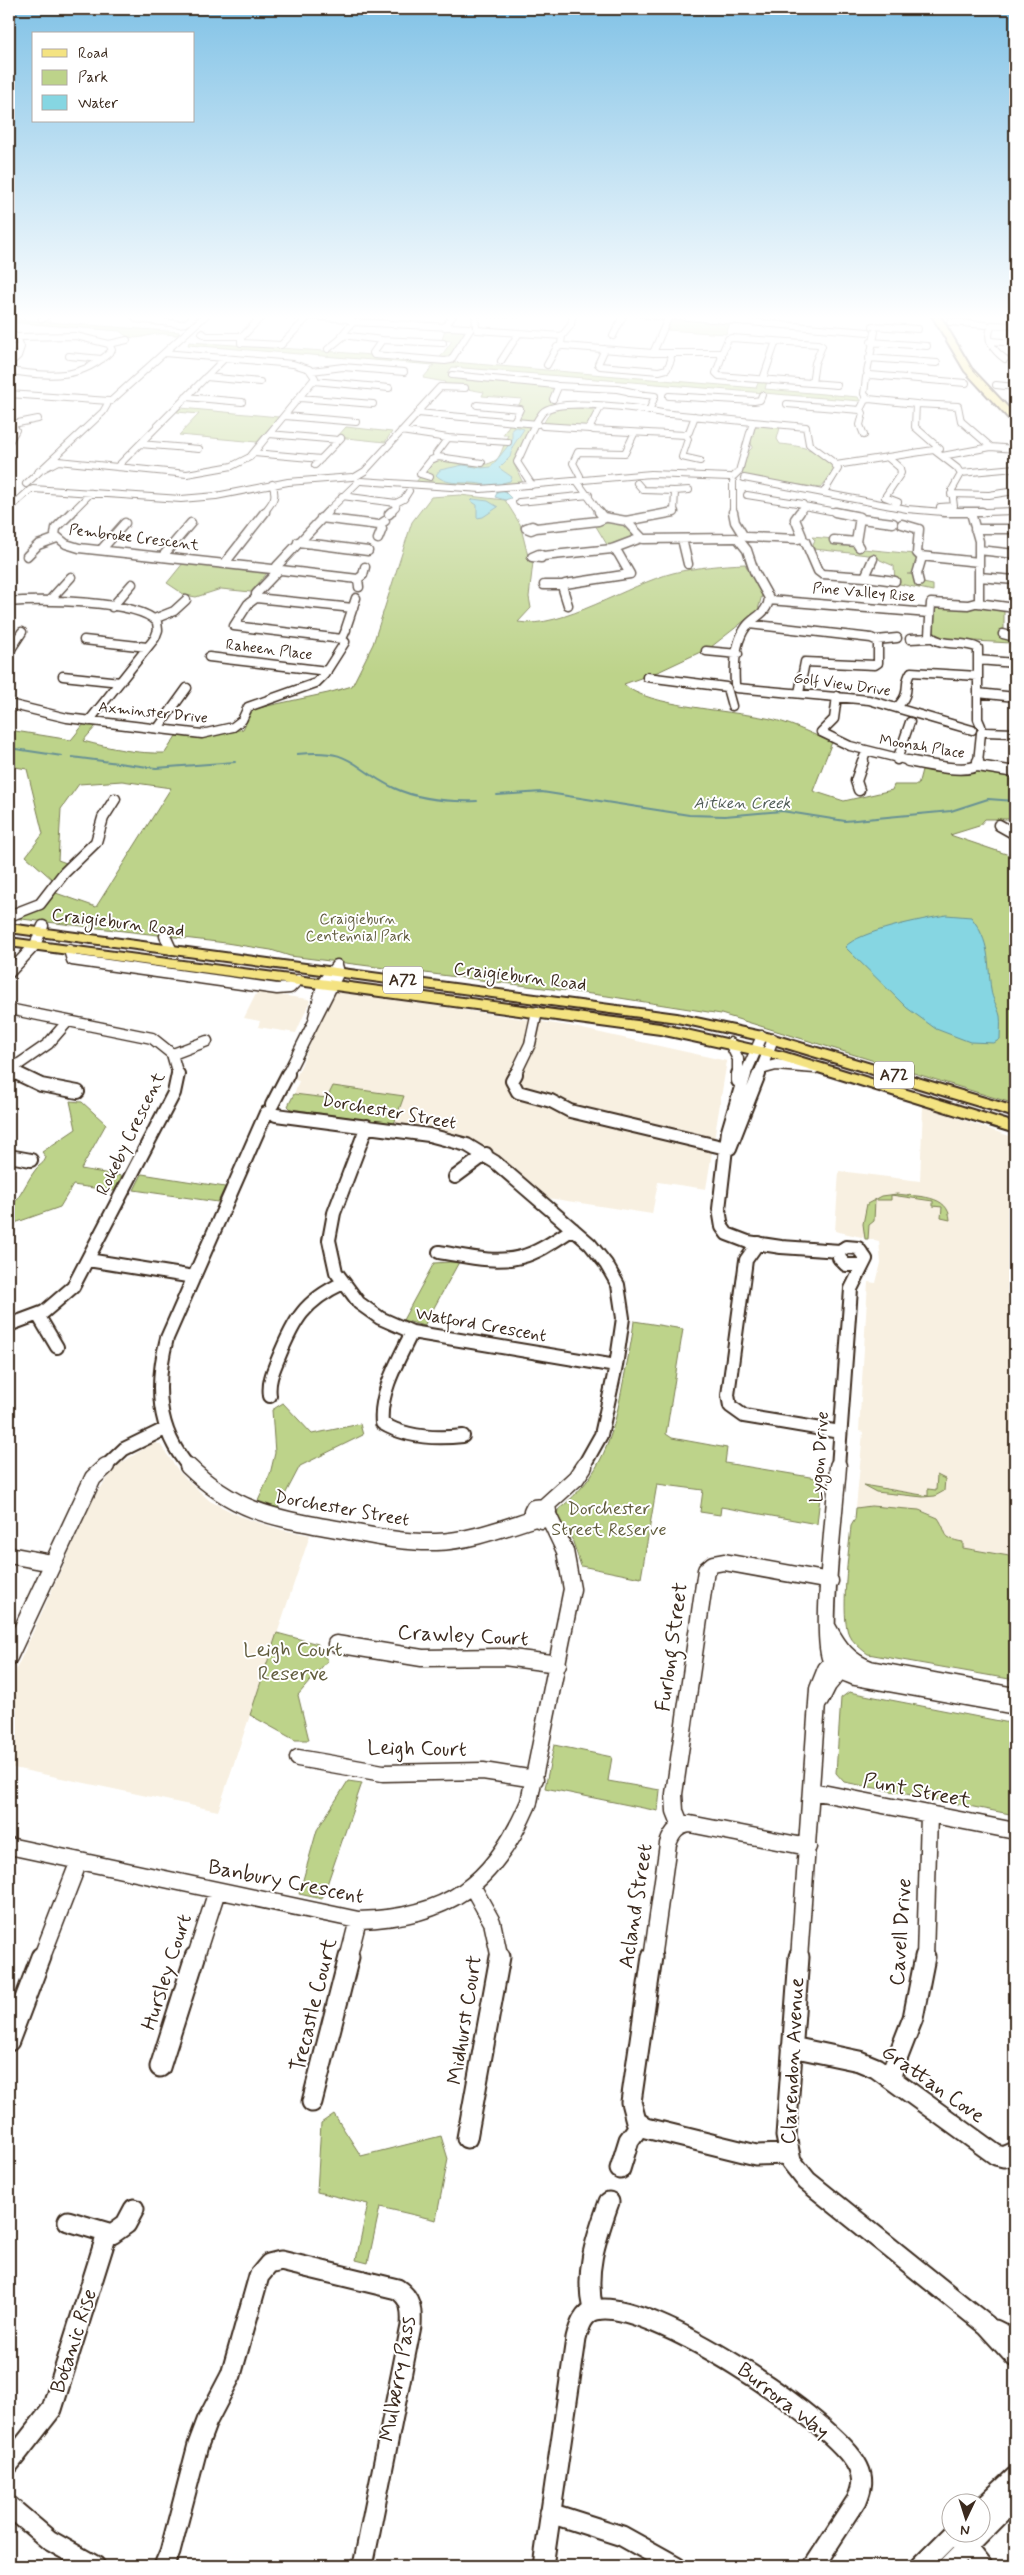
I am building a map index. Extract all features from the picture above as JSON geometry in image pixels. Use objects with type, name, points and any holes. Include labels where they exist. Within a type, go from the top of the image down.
[{"type":"main road","name":"Craigieburn Road","points":[[9,928],[171,949],[537,1012],[660,1029],[730,1043],[765,1044],[831,1070],[1015,1128]]},
{"type":"main road","name":"Craigieburn Road","points":[[18,944],[298,980],[331,977],[639,1011],[1015,1112]]},
{"type":"street","points":[[9,501],[31,487],[40,471],[79,434]]},
{"type":"street","points":[[9,508],[57,463],[83,434]]},
{"type":"street","points":[[118,467],[150,434]]},
{"type":"street","points":[[40,471],[51,463],[70,463],[198,473],[237,464],[254,453],[269,434]]},
{"type":"street","points":[[254,453],[318,462],[340,439],[271,434]]},
{"type":"street","points":[[342,639],[234,626],[248,604],[256,598],[256,594],[298,542],[398,434]]},
{"type":"street","points":[[417,434],[448,438],[505,440]]},
{"type":"street","points":[[529,486],[517,462],[535,434]]},
{"type":"street","points":[[605,518],[588,494],[573,462],[577,453],[583,448],[622,458],[634,434]]},
{"type":"street","points":[[643,434],[685,435],[688,439],[681,461],[700,461]]},
{"type":"street","points":[[732,706],[731,686],[743,632],[749,624],[765,611],[769,598],[755,573],[731,511],[737,479],[746,452],[751,448],[749,441],[750,434]]},
{"type":"street","points":[[806,434],[806,441],[809,446],[836,465],[838,471],[821,493],[815,504],[816,507]]},
{"type":"street","points":[[836,465],[940,449],[925,434]]},
{"type":"street","points":[[976,434],[991,447]]},
{"type":"street","points":[[438,457],[436,454],[448,438]]},
{"type":"street","points":[[140,444],[199,450]]},
{"type":"street","points":[[942,456],[991,447],[1015,448]]},
{"type":"street","points":[[935,451],[961,473],[980,473],[1015,468]]},
{"type":"street","points":[[430,477],[418,477],[430,461],[438,457],[482,463]]},
{"type":"street","points":[[887,458],[900,468],[902,473],[885,496],[886,500],[948,508],[954,505],[952,494],[961,473]]},
{"type":"street","points":[[624,469],[634,468]]},
{"type":"street","points":[[31,487],[88,495],[154,499],[224,494],[272,484],[328,479],[357,479],[486,489],[529,486],[580,479],[659,474],[760,481],[907,509],[968,513],[1015,510]]},
{"type":"street","points":[[637,483],[643,490]]},
{"type":"street","points":[[225,563],[275,500],[276,491],[272,484]]},
{"type":"street","points":[[632,492],[643,490],[688,490]]},
{"type":"street","points":[[342,496],[396,503],[404,499],[409,491]]},
{"type":"street","points":[[536,528],[594,522],[605,518],[626,521],[673,513],[674,491]]},
{"type":"street","points":[[952,494],[989,495],[1015,491]]},
{"type":"street","points":[[520,502],[588,494]]},
{"type":"street","name":"Pembroke Crescent","points":[[88,495],[57,526],[55,532],[57,538],[72,546],[358,579]]},
{"type":"street","points":[[747,495],[788,500],[804,506],[816,507],[861,519],[893,523]]},
{"type":"street","points":[[379,525],[396,507],[396,503]]},
{"type":"street","points":[[804,506],[795,519],[802,539],[820,573],[895,581]]},
{"type":"street","points":[[968,513],[974,527],[979,550],[978,603]]},
{"type":"street","points":[[321,518],[379,525]]},
{"type":"street","points":[[834,540],[858,545],[861,519]]},
{"type":"street","points":[[626,521],[644,539]]},
{"type":"street","points":[[100,550],[125,523]]},
{"type":"street","points":[[162,556],[191,523]]},
{"type":"street","points":[[902,524],[919,528],[927,527]]},
{"type":"street","points":[[358,579],[364,575],[368,551],[377,541],[382,529],[379,525]]},
{"type":"street","points":[[974,527],[1015,529]]},
{"type":"street","points":[[919,528],[918,554],[922,557],[979,562]]},
{"type":"street","points":[[542,556],[614,550],[644,539],[741,537],[802,539]]},
{"type":"street","points":[[27,556],[41,543],[57,538]]},
{"type":"street","points":[[682,539],[688,564]]},
{"type":"street","points":[[298,542],[368,551]]},
{"type":"street","points":[[544,585],[564,585],[632,578],[630,572],[614,550]]},
{"type":"street","points":[[979,550],[1015,554]]},
{"type":"street","points":[[908,574],[918,578],[919,561],[922,557]]},
{"type":"street","points":[[866,577],[873,559]]},
{"type":"street","points":[[50,600],[72,577]]},
{"type":"street","points":[[979,577],[1015,580]]},
{"type":"street","name":"Axminster Drive","points":[[9,704],[43,714],[197,734],[225,730],[239,722],[248,707],[307,688],[318,681],[344,642],[342,639],[357,594],[358,579]]},
{"type":"street","points":[[112,607],[132,584]]},
{"type":"street","points":[[564,585],[565,601],[568,605]]},
{"type":"street","points":[[256,598],[353,608]]},
{"type":"street","name":"Pine Valley Rise","points":[[769,598],[930,613]]},
{"type":"street","points":[[9,602],[31,599],[112,607],[137,611],[154,619],[158,626],[158,632],[89,721]]},
{"type":"street","points":[[930,638],[931,599],[1015,608]]},
{"type":"street","points":[[154,619],[174,611],[186,600]]},
{"type":"street","points":[[749,624],[877,640],[897,638]]},
{"type":"street","points":[[9,652],[22,632]]},
{"type":"street","points":[[1003,634],[1015,637],[1015,659]]},
{"type":"street","points":[[910,639],[930,638],[974,645],[978,649],[978,660],[1015,663]]},
{"type":"street","points":[[84,640],[147,647]]},
{"type":"street","points":[[799,693],[803,666],[806,659],[875,665],[878,663],[879,644],[877,640]]},
{"type":"street","points":[[706,651],[738,654]]},
{"type":"street","name":"Raheen Place","points":[[208,657],[327,670]]},
{"type":"street","name":"Moonah Place","points":[[837,696],[834,718],[821,732],[866,752],[897,760],[967,768],[978,766],[978,660]]},
{"type":"street","points":[[897,707],[906,698],[908,676],[911,672],[978,676]]},
{"type":"street","name":"Golf View Drive","points":[[647,677],[663,675],[710,684],[869,700],[955,726],[1015,733]]},
{"type":"street","points":[[63,676],[120,682]]},
{"type":"street","points":[[158,728],[183,688],[196,690]]},
{"type":"street","points":[[978,694],[1015,697]]},
{"type":"street","points":[[897,760],[910,722]]},
{"type":"street","points":[[858,790],[856,781],[866,752]]},
{"type":"street","points":[[978,766],[1015,772]]},
{"type":"street","points":[[9,916],[32,909],[40,904],[64,873],[96,842],[103,818],[115,799]]},
{"type":"street","points":[[999,825],[1015,834]]},
{"type":"street","points":[[9,969],[18,944],[39,932]]},
{"type":"street","points":[[165,936],[169,941],[171,949]]},
{"type":"street","points":[[9,973],[18,944]]},
{"type":"street","points":[[274,1111],[331,977]]},
{"type":"street","name":"Rokeby Crescent","points":[[9,1009],[146,1036],[159,1041],[173,1054],[179,1072],[177,1088],[88,1260],[67,1294],[38,1316],[9,1326]]},
{"type":"street","points":[[537,1012],[530,1044],[514,1074],[512,1085],[518,1092],[551,1101],[570,1111],[726,1148]]},
{"type":"street","points":[[10,1071],[48,1044],[68,1021]]},
{"type":"street","points":[[173,1054],[207,1041]]},
{"type":"street","points":[[730,1043],[738,1059],[740,1073],[729,1123],[726,1160],[719,1204],[720,1220],[728,1235],[740,1240],[806,1250],[841,1258],[852,1267],[862,1265],[866,1259],[858,1248],[846,1247],[841,1258]]},
{"type":"street","points":[[726,1160],[761,1069],[765,1044]]},
{"type":"street","points":[[729,1123],[765,1044]]},
{"type":"street","points":[[761,1069],[770,1066],[792,1065],[831,1070]]},
{"type":"street","points":[[10,1071],[41,1085],[78,1092]]},
{"type":"street","name":"Dorchester Street","points":[[274,1111],[295,1116],[444,1138],[467,1145],[486,1154],[599,1254],[618,1285],[624,1318],[601,1435],[587,1464],[542,1514],[474,1537],[417,1542],[268,1516],[238,1504],[201,1479],[179,1454],[165,1429],[158,1395],[160,1361],[167,1338],[262,1127],[274,1111]]},
{"type":"street","name":"Watford Crescent","points":[[367,1126],[334,1213],[330,1231],[332,1262],[343,1284],[369,1311],[390,1324],[412,1332],[616,1366]]},
{"type":"street","points":[[455,1177],[486,1154]]},
{"type":"street","points":[[9,1156],[31,1160]]},
{"type":"street","points":[[439,1252],[483,1258],[512,1258],[530,1253],[572,1229]]},
{"type":"street","points":[[740,1240],[746,1260]]},
{"type":"street","points":[[758,1243],[751,1250],[746,1260],[728,1395],[730,1406],[744,1416],[840,1432]]},
{"type":"street","name":"Lygon Drive","points":[[841,1258],[851,1289]]},
{"type":"street","points":[[88,1260],[194,1277]]},
{"type":"street","name":"Lygon Drive","points":[[840,1661],[827,1651],[830,1581],[851,1289],[862,1265]]},
{"type":"street","points":[[270,1396],[270,1377],[298,1314],[321,1293],[343,1284]]},
{"type":"street","points":[[38,1316],[58,1347]]},
{"type":"street","points":[[412,1332],[390,1383],[380,1414],[382,1423],[393,1429],[438,1437],[463,1436]]},
{"type":"street","points":[[9,1658],[89,1485],[100,1470],[124,1449],[165,1429]]},
{"type":"street","name":"Banbury Crescent","points":[[9,1846],[358,1920],[389,1920],[408,1917],[447,1903],[472,1886],[496,1864],[517,1833],[535,1779],[572,1589],[565,1551],[556,1533],[542,1514]]},
{"type":"street","points":[[9,1555],[52,1563]]},
{"type":"street","name":"Furlong Street","points":[[681,1826],[675,1810],[674,1794],[706,1570],[713,1564],[724,1562],[830,1581]]},
{"type":"street","name":"Crawley Court","points":[[336,1644],[422,1658],[504,1657],[558,1664]]},
{"type":"street","points":[[840,1661],[870,1669],[1015,1696]]},
{"type":"street","points":[[840,1661],[855,1677],[1015,1706]]},
{"type":"street","name":"Clarendon Avenue","points":[[840,1661],[818,1704],[792,2047],[786,2136],[787,2154],[796,2172],[986,2325],[1015,2357]]},
{"type":"street","name":"Leigh Court","points":[[298,1758],[383,1773],[483,1771],[535,1779]]},
{"type":"street","name":"Punt Street","points":[[812,1791],[1015,1831]]},
{"type":"street","name":"Cavell Drive","points":[[890,2077],[916,2011],[922,1984],[926,1956],[928,1814]]},
{"type":"street","points":[[681,1826],[694,1824],[808,1847]]},
{"type":"street","name":"Acland Street","points":[[640,2125],[633,2115],[631,2102],[648,1977],[653,1954],[668,1844],[672,1834],[681,1826]]},
{"type":"street","points":[[9,2041],[13,2020],[79,1860]]},
{"type":"street","name":"Midhurst Court","points":[[467,2138],[500,1962],[494,1923],[472,1886]]},
{"type":"street","name":"Hursley Court","points":[[160,2067],[217,1891]]},
{"type":"street","name":"Trecastle Court","points":[[312,2102],[358,1920]]},
{"type":"street","name":"Grattan Cove","points":[[792,2047],[859,2061],[876,2068],[996,2155],[1004,2157],[1015,2152]]},
{"type":"street","points":[[620,2169],[629,2140],[640,2125],[654,2131],[756,2154],[787,2154]]},
{"type":"street","points":[[543,2566],[576,2339],[581,2320],[593,2310],[588,2287],[588,2267],[609,2202]]},
{"type":"street","points":[[68,2221],[107,2234],[118,2232],[123,2228],[134,2209]]},
{"type":"street","name":"Botanic Rise","points":[[9,2464],[26,2441],[42,2424],[52,2408],[107,2234]]},
{"type":"street","name":"Mulberry Pass","points":[[164,2566],[170,2552],[198,2445],[207,2421],[231,2376],[259,2276],[269,2264],[281,2261],[397,2288],[404,2293],[411,2306],[411,2326],[362,2566]]},
{"type":"street","name":"Burrora Way","points":[[593,2310],[607,2310],[646,2321],[704,2345],[734,2361],[790,2401],[850,2455],[862,2476],[861,2490],[857,2500],[814,2566]]},
{"type":"street","name":"Clarendon Avenue","points":[[986,2325],[1015,2340]]},
{"type":"street","name":"Botanic Rise","points":[[9,2455],[26,2441]]},
{"type":"street","points":[[992,2499],[1015,2477]]},
{"type":"street","points":[[992,2515],[1015,2499]]},
{"type":"street","points":[[550,2513],[622,2536],[676,2566]]},
{"type":"street","points":[[13,2514],[80,2560],[95,2566]]},
{"type":"street","points":[[921,2566],[954,2542]]},
{"type":"street","points":[[949,2566],[958,2542]]},
{"type":"street","points":[[962,2542],[982,2566]]},
{"type":"shaded area","points":[[338,991],[569,1026],[727,1061],[706,1189],[658,1182],[652,1214],[548,1198],[490,1149],[450,1133],[394,1124],[404,1096],[327,1099],[294,1094],[299,1081],[295,1080],[331,995]]},
{"type":"shaded area","points":[[257,992],[308,999],[310,1001],[296,1033],[258,1027],[260,1021],[244,1018]]},
{"type":"shaded area","points":[[923,1106],[1015,1138],[1015,1557],[963,1548],[946,1537],[938,1518],[926,1512],[871,1506],[856,1508],[863,1432],[859,1431],[868,1282],[876,1283],[881,1263],[879,1241],[835,1231],[839,1171],[920,1181]]},
{"type":"shaded area","points":[[153,1443],[160,1444],[180,1473],[210,1501],[242,1517],[282,1530],[310,1535],[218,1811],[9,1767],[9,1685],[95,1495],[118,1465]]},
{"type":"green space","points":[[180,434],[264,434],[257,442]]},
{"type":"green space","points":[[340,434],[390,434],[385,442],[337,437]]},
{"type":"green space","points":[[529,434],[514,464],[523,483],[498,487],[415,483],[436,459],[475,465],[483,465],[496,460],[508,435],[503,435]]},
{"type":"green space","points":[[753,434],[778,434],[777,439],[780,444],[811,450],[825,458],[836,470],[820,488],[742,476],[747,453],[752,448],[751,441]]},
{"type":"green space","name":"Craigieburn Centennial Park","points":[[460,495],[505,500],[520,524],[528,556],[533,562],[529,597],[531,608],[518,622],[535,623],[574,613],[636,586],[673,573],[691,569],[745,564],[762,595],[758,610],[711,647],[660,671],[624,684],[635,692],[651,698],[775,720],[832,742],[813,791],[844,801],[892,790],[894,785],[918,785],[923,766],[1015,774],[1015,819],[985,819],[979,826],[950,835],[1015,857],[1015,1104],[721,1014],[607,996],[290,956],[271,950],[226,943],[13,918],[53,892],[96,907],[171,788],[122,781],[79,784],[61,809],[58,860],[69,864],[53,880],[26,856],[43,834],[27,769],[9,766],[9,730],[71,740],[84,724],[96,726],[83,741],[144,753],[165,753],[176,736],[203,738],[243,729],[252,711],[258,708],[352,686],[373,644],[412,522],[431,497]]},
{"type":"green space","points":[[605,520],[624,521],[636,538],[609,548],[594,523]]},
{"type":"green space","points":[[812,537],[854,543],[863,549],[915,554],[918,557],[914,573],[907,574],[914,575],[918,582],[933,585],[933,591],[895,583],[894,566],[880,560],[877,556],[814,549],[813,544],[815,540]]},
{"type":"green space","points":[[184,562],[268,572],[251,592],[221,589],[196,597],[185,595],[167,583]]},
{"type":"green space","points":[[935,605],[1004,610],[1004,632],[1011,639],[1011,643],[937,639],[934,637]]},
{"type":"green space","points":[[333,1086],[404,1096],[394,1124],[291,1109],[288,1106],[294,1094],[327,1098]]},
{"type":"green space","points":[[70,1101],[82,1102],[106,1124],[81,1169],[122,1176],[114,1191],[73,1185],[60,1207],[9,1225],[9,1209],[17,1200],[36,1169],[44,1161],[46,1157],[42,1152],[76,1129]]},
{"type":"green space","points":[[142,1174],[225,1187],[218,1202],[134,1190]]},
{"type":"green space","points":[[897,1194],[931,1198],[938,1201],[944,1205],[950,1220],[941,1218],[942,1207],[933,1206],[933,1201],[891,1195],[891,1200],[875,1200],[874,1221],[869,1225],[868,1239],[865,1239],[863,1224],[867,1204],[882,1196]]},
{"type":"green space","points":[[459,1262],[424,1326],[403,1320],[434,1263]]},
{"type":"green space","name":"Dorchester Street Reserve","points":[[634,1321],[683,1329],[666,1434],[672,1438],[727,1448],[725,1463],[822,1479],[817,1524],[721,1507],[720,1515],[700,1512],[703,1490],[657,1484],[641,1578],[581,1566],[572,1539],[557,1515],[558,1510],[586,1483],[604,1453],[615,1421]]},
{"type":"green space","points":[[283,1403],[312,1434],[360,1424],[363,1435],[300,1466],[278,1508],[258,1501],[270,1474],[275,1453],[272,1410]]},
{"type":"green space","points":[[937,1475],[945,1479],[944,1491],[935,1496],[923,1497],[876,1492],[863,1485],[928,1496],[928,1489],[936,1490]]},
{"type":"green space","points":[[871,1506],[919,1510],[938,1518],[946,1535],[951,1539],[963,1542],[963,1548],[1015,1557],[1015,1680],[868,1654],[853,1640],[846,1626],[845,1613],[851,1526],[855,1519],[856,1508]]},
{"type":"green space","name":"Leigh Court Reserve","points":[[277,1633],[318,1644],[322,1655],[328,1660],[298,1695],[309,1740],[295,1740],[250,1715]]},
{"type":"green space","points":[[849,1692],[1015,1724],[1015,1815],[844,1782],[836,1773],[841,1698]]},
{"type":"green space","points":[[554,1745],[612,1757],[608,1781],[660,1790],[658,1811],[545,1788]]},
{"type":"green space","points":[[348,1781],[362,1783],[322,1899],[299,1894],[317,1830]]},
{"type":"green space","points":[[334,2114],[361,2156],[441,2136],[448,2159],[436,2220],[380,2207],[368,2263],[356,2260],[368,2204],[317,2192],[321,2123]]},
{"type":"water","points":[[512,434],[521,434],[513,446],[510,457],[499,468],[512,477],[510,481],[502,483],[505,492],[511,498],[505,500],[495,497],[497,493],[483,484],[450,482],[436,475],[440,470],[463,465],[482,468],[491,467],[512,441]]},
{"type":"water","points":[[473,499],[488,501],[498,507],[483,517],[477,518],[477,505],[471,501]]},
{"type":"water","points":[[946,915],[971,917],[982,935],[987,952],[992,993],[1000,1016],[1000,1039],[994,1043],[970,1042],[936,1029],[907,1008],[845,947],[852,941],[877,931]]},
{"type":"waterway","name":"Aitken Creek","points":[[9,748],[62,756]]},
{"type":"waterway","name":"Aitken Creek","points":[[297,754],[316,753],[341,757],[394,788],[424,798],[477,801]]},
{"type":"waterway","name":"Aitken Creek","points":[[72,757],[156,768],[235,762]]},
{"type":"waterway","name":"Aitken Creek","points":[[497,795],[542,792],[689,815],[725,816],[782,811],[845,821],[951,811],[988,799],[1015,801]]}]
